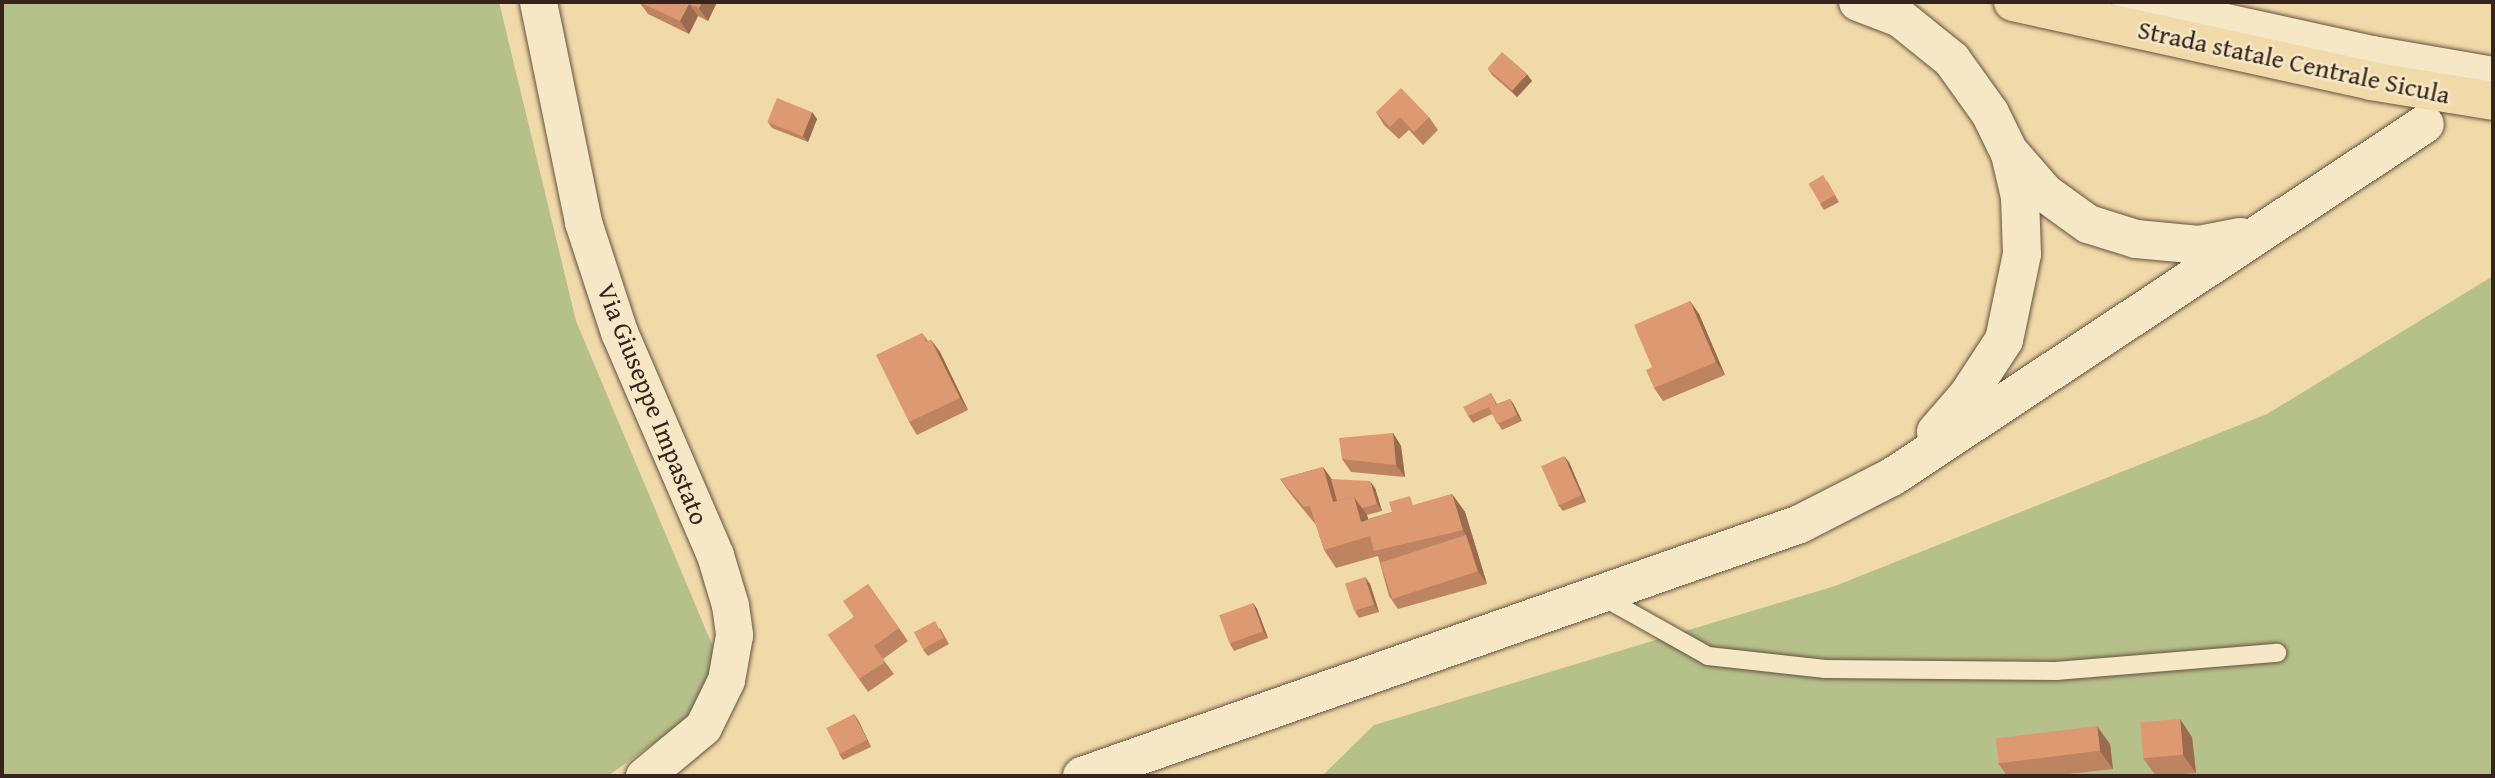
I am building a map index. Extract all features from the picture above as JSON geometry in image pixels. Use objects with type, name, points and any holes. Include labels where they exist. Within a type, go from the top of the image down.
[{"type":"main road","points":[[1858,2],[1900,18],[1952,60],[1990,113],[2010,153],[2020,197],[2022,254],[2004,340],[1968,395],[1892,477]]},
{"type":"main road","name":"Strada statale Centrale Sicula","points":[[2013,2],[2371,81],[2493,101]]},
{"type":"main road","points":[[2131,2],[2372,55],[2493,76]]},
{"type":"main road","points":[[1082,776],[1603,597],[1800,524],[1892,477],[2253,234],[2425,124]]},
{"type":"main road","points":[[2010,153],[2045,193],[2088,224],[2136,239],[2199,245],[2253,234]]},
{"type":"street","name":"Via Giuseppe Impastato","points":[[538,2],[583,222],[619,332],[715,555],[734,635],[726,680],[703,727],[645,776]]},
{"type":"lane","points":[[1603,597],[1708,656],[1825,669],[2056,671],[2277,653]]},
{"type":"green space","points":[[2,2],[499,2],[576,321],[719,661],[694,714],[608,776],[2,776]]},
{"type":"green space","points":[[2493,276],[2493,776],[1322,776],[1374,725],[1835,586],[2267,414]]},
{"type":"building","points":[[639,2],[702,2],[699,8],[689,4],[680,21]]},
{"type":"building","points":[[1502,52],[1527,74],[1512,90],[1488,69]]},
{"type":"building","points":[[1401,88],[1429,117],[1414,132],[1400,117],[1390,127],[1376,112]]},
{"type":"building","points":[[777,98],[812,112],[802,136],[767,122]]},
{"type":"building","points":[[1823,175],[1835,195],[1820,203],[1808,184]]},
{"type":"building","points":[[1690,301],[1716,362],[1654,388],[1646,370],[1652,367],[1634,325]]},
{"type":"building","points":[[922,333],[926,342],[931,340],[960,398],[909,422],[876,355]]},
{"type":"building","points":[[1491,393],[1496,405],[1510,399],[1517,415],[1497,424],[1489,407],[1468,416],[1463,407]]},
{"type":"building","points":[[1393,433],[1396,465],[1342,459],[1339,438]]},
{"type":"building","points":[[1564,456],[1581,495],[1559,505],[1541,466]]},
{"type":"building","points":[[1323,467],[1333,502],[1354,497],[1361,522],[1392,512],[1389,502],[1410,496],[1413,505],[1452,494],[1463,530],[1374,551],[1370,536],[1324,550],[1310,506],[1304,507],[1280,479]]},
{"type":"building","points":[[1331,479],[1370,481],[1377,504],[1362,508],[1354,497],[1337,501]]},
{"type":"building","points":[[1466,535],[1478,571],[1392,599],[1380,563]]},
{"type":"building","points":[[1365,577],[1374,605],[1354,611],[1345,583]]},
{"type":"building","points":[[868,584],[899,628],[874,646],[885,662],[859,679],[828,635],[854,617],[843,601]]},
{"type":"building","points":[[1253,603],[1263,631],[1229,644],[1219,615]]},
{"type":"building","points":[[935,621],[944,638],[923,649],[914,632]]},
{"type":"building","points":[[854,714],[867,740],[840,754],[826,728]]},
{"type":"building","points":[[2180,719],[2183,755],[2143,758],[2140,722]]},
{"type":"building","points":[[2097,726],[2100,751],[1999,763],[1996,738]]}]
